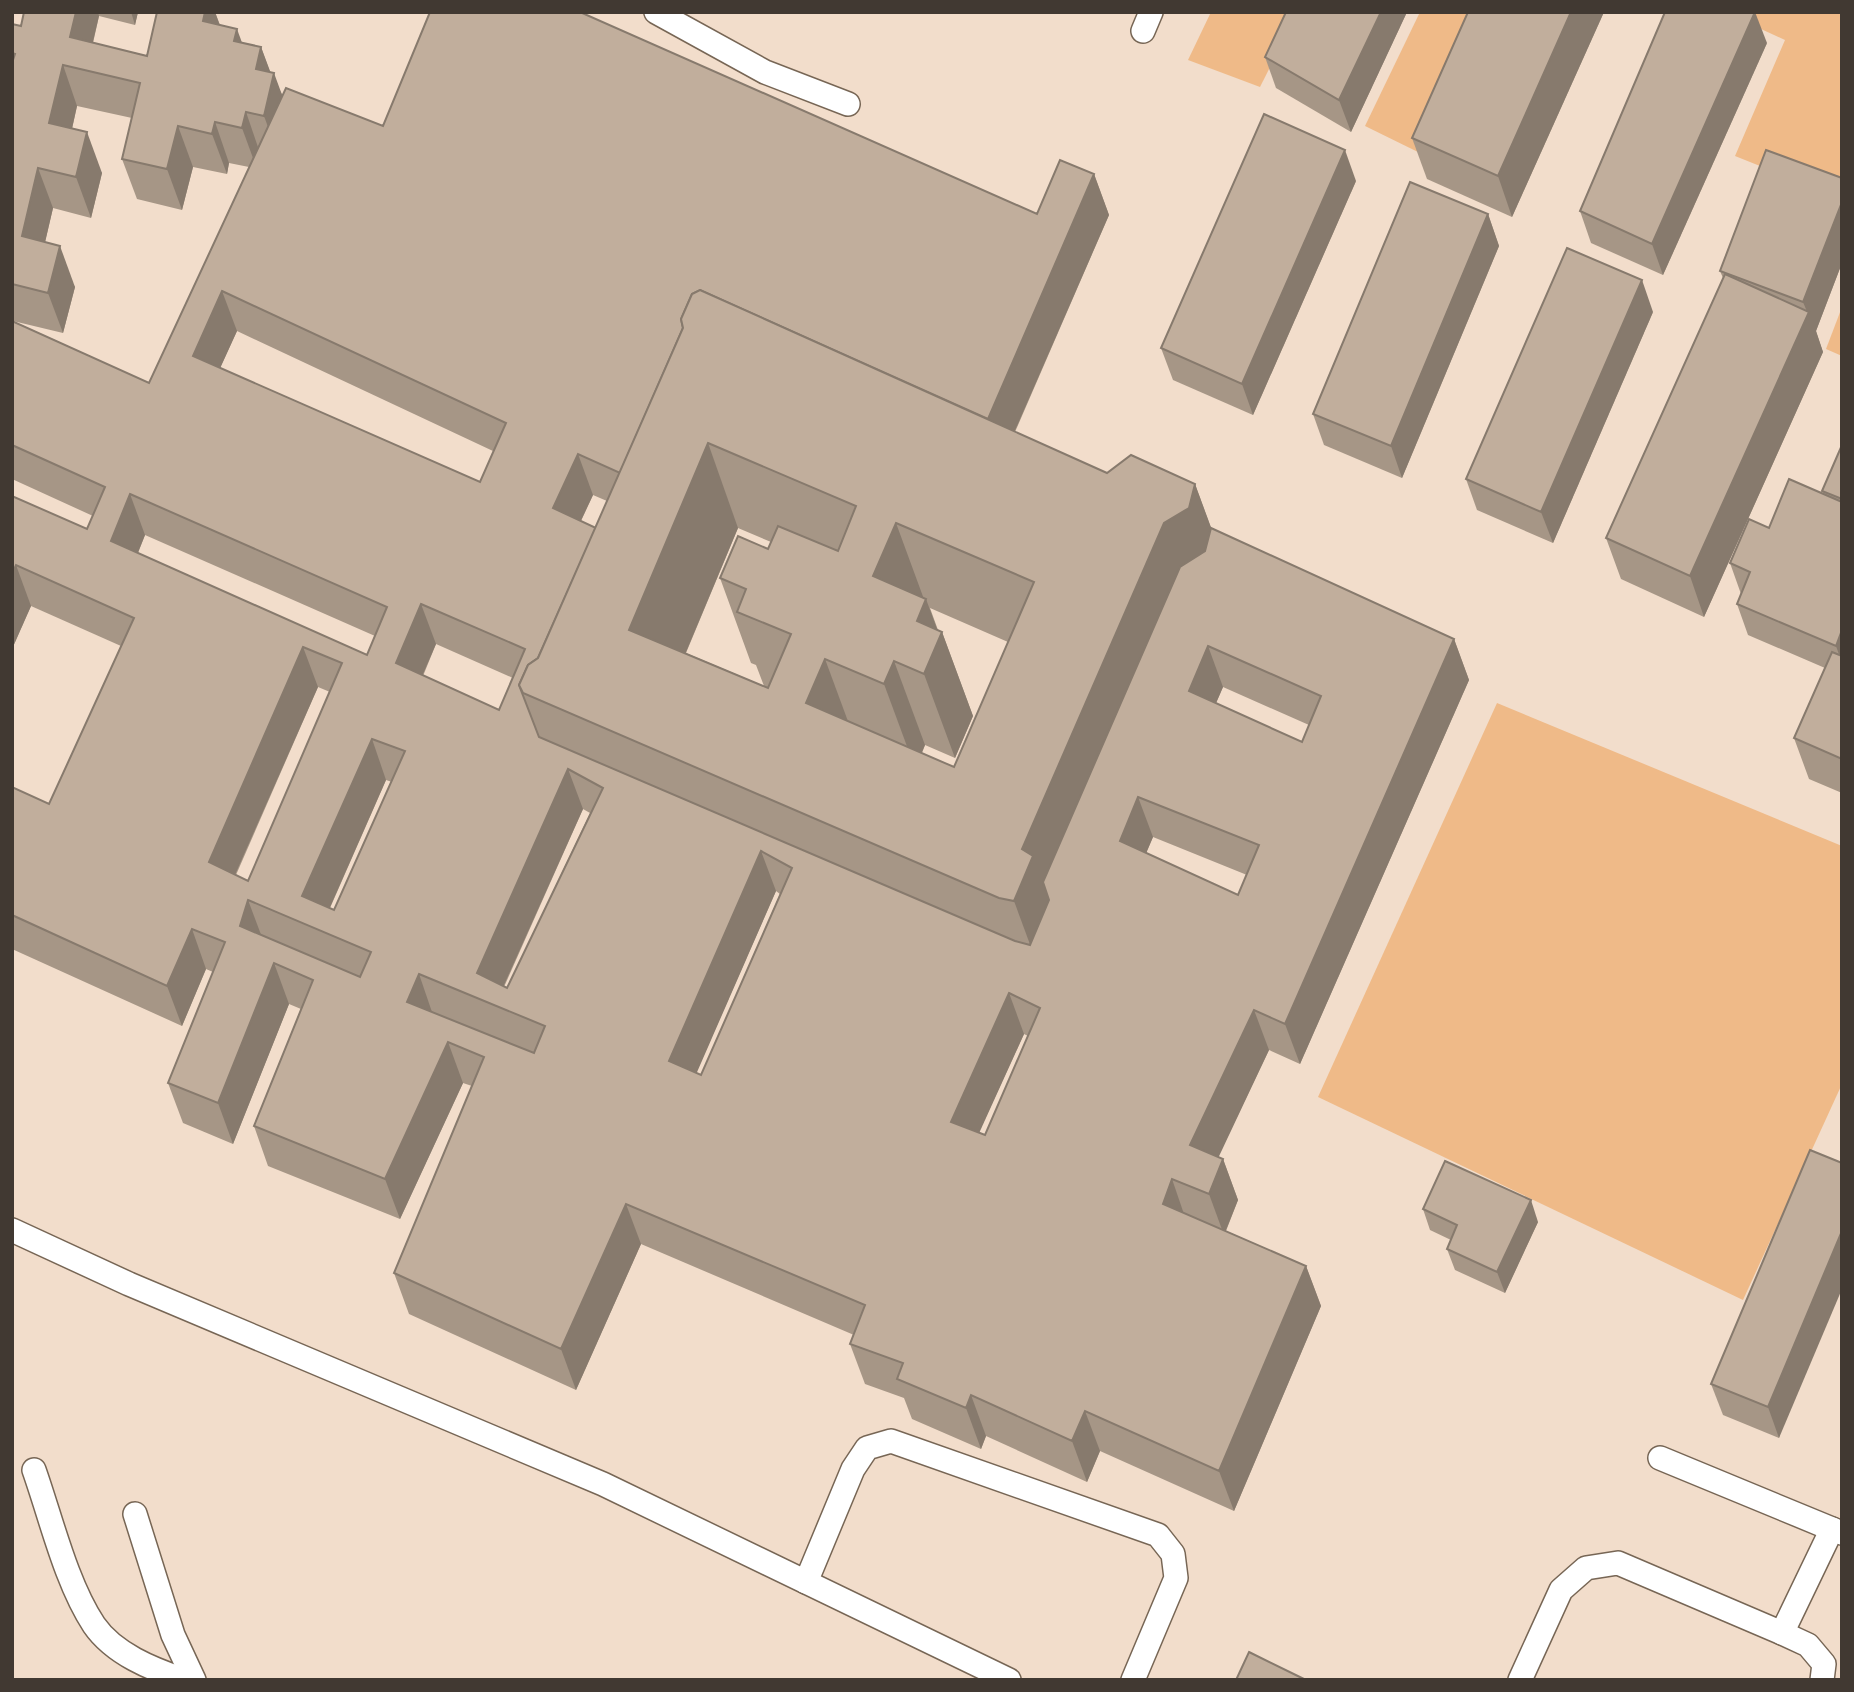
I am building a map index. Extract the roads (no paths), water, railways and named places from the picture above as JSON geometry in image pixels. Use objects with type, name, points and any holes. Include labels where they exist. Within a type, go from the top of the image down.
[{"type":"lane","points":[[656,12],[765,72],[848,104]]},
{"type":"lane","points":[[12,1230],[129,1284],[603,1484],[1009,1680]]},
{"type":"lane","points":[[806,1582],[853,1469],[867,1448],[891,1441],[1158,1535],[1174,1554],[1176,1578],[1133,1680]]},
{"type":"lane","points":[[1660,1458],[1837,1531],[1782,1633]]},
{"type":"lane","points":[[34,1470],[73,1580],[94,1626],[126,1655],[184,1680]]},
{"type":"lane","points":[[135,1514],[173,1634],[194,1680]]},
{"type":"lane","points":[[1520,1680],[1561,1590],[1586,1569],[1618,1563],[1808,1645],[1825,1664],[1822,1680]]}]
